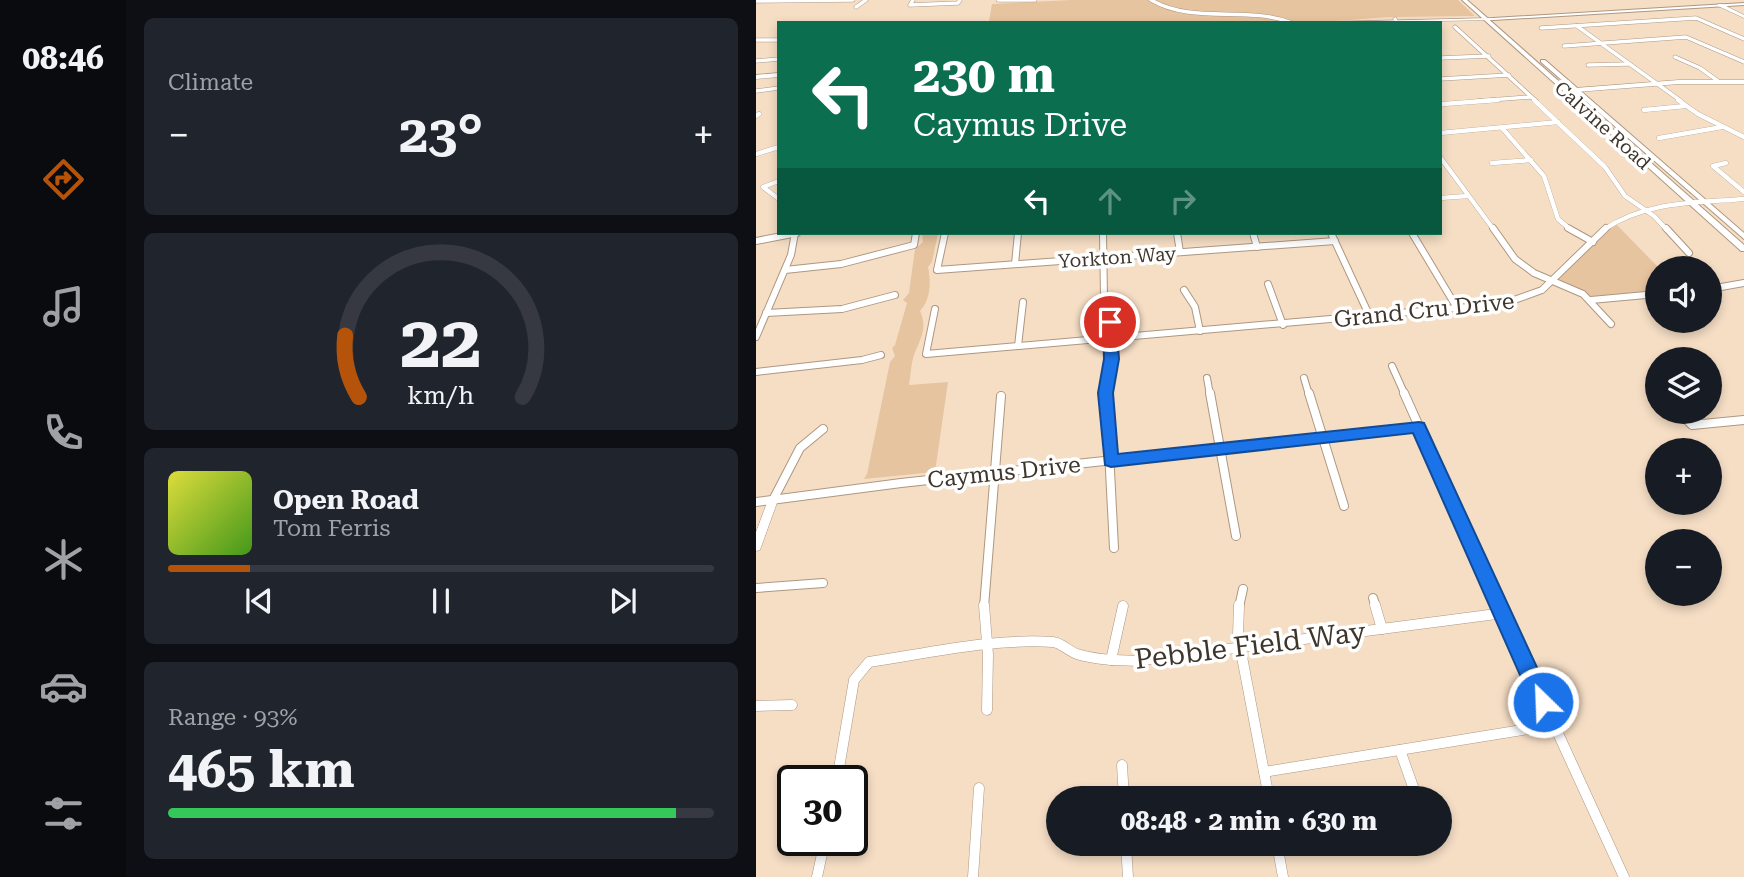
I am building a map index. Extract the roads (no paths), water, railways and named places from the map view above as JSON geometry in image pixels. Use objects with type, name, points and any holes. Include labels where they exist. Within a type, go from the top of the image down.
[{"type":"main road","name":"Calvine Road","points":[[1464,0],[1576,90],[1744,239]]},
{"type":"main road","name":"Calvine Road","points":[[1472,0],[1537,65],[1744,249]]},
{"type":"main road","points":[[1489,19],[1744,4]]},
{"type":"main road","points":[[1537,65],[1568,88],[1576,90]]},
{"type":"main road","points":[[1651,168],[1664,173],[1695,200],[1705,202]]},
{"type":"main road","points":[[1692,204],[1704,207],[1744,239]]},
{"type":"street","points":[[756,1],[853,0]]},
{"type":"street","points":[[856,7],[866,0]]},
{"type":"street","points":[[913,0],[910,5],[958,3],[960,0]]},
{"type":"street","points":[[998,0],[1035,0]]},
{"type":"street","points":[[1151,0],[1174,10],[1259,12],[1288,21]]},
{"type":"street","points":[[806,7],[811,1]]},
{"type":"street","points":[[1720,5],[1743,16]]},
{"type":"street","points":[[1541,28],[1696,18],[1744,39]]},
{"type":"street","points":[[1396,21],[1489,19]]},
{"type":"street","points":[[1577,25],[1686,106],[1744,137]]},
{"type":"street","points":[[1455,27],[1605,167],[1620,191],[1645,210],[1689,253]]},
{"type":"street","points":[[1564,46],[1686,37],[1744,62]]},
{"type":"street","points":[[756,40],[777,40]]},
{"type":"street","points":[[1442,58],[1489,56]]},
{"type":"street","points":[[1675,57],[1700,68],[1718,81]]},
{"type":"street","points":[[756,61],[777,59]]},
{"type":"street","points":[[1588,65],[1629,64]]},
{"type":"street","points":[[756,76],[777,74]]},
{"type":"street","points":[[756,76],[777,74]]},
{"type":"street","points":[[1442,79],[1509,75]]},
{"type":"street","points":[[1576,90],[1718,81],[1744,82]]},
{"type":"street","points":[[756,91],[777,88]]},
{"type":"street","points":[[1443,104],[1531,97]]},
{"type":"street","points":[[1644,110],[1686,106]]},
{"type":"street","points":[[1442,133],[1558,122]]},
{"type":"street","points":[[1659,138],[1723,127]]},
{"type":"street","points":[[1502,128],[1544,176],[1558,219],[1567,228],[1593,242]]},
{"type":"street","points":[[757,146],[764,152]]},
{"type":"street","points":[[756,154],[777,148]]},
{"type":"street","points":[[1442,160],[1515,259],[1534,273],[1556,281],[1591,300],[1611,324]]},
{"type":"street","points":[[1492,163],[1531,160]]},
{"type":"street","points":[[1726,163],[1713,166],[1744,192]]},
{"type":"street","points":[[777,182],[763,187],[777,198]]},
{"type":"street","points":[[1442,198],[1468,196]]},
{"type":"street","name":"Grand Cru Drive","points":[[935,309],[926,354],[1370,317],[1524,299],[1543,291],[1556,281],[1615,222],[1645,210],[1744,199]]},
{"type":"street","points":[[756,241],[786,235]]},
{"type":"street","points":[[756,337],[785,270],[796,235]]},
{"type":"street","points":[[785,270],[852,262],[914,245],[916,235]]},
{"type":"street","name":"Yorkton Way","points":[[945,235],[937,270],[1335,241]]},
{"type":"street","points":[[1016,264],[1018,235]]},
{"type":"street","points":[[1102,235],[1104,304],[1111,339],[1106,393],[1114,548]]},
{"type":"street","points":[[1177,235],[1180,252]]},
{"type":"street","points":[[1254,235],[1257,247]]},
{"type":"street","points":[[1332,235],[1370,317]]},
{"type":"street","points":[[1413,235],[1457,308]]},
{"type":"street","points":[[1722,287],[1744,283]]},
{"type":"street","points":[[1268,284],[1283,325]]},
{"type":"street","points":[[1184,290],[1195,307],[1200,331]]},
{"type":"street","points":[[766,313],[842,309],[895,295]]},
{"type":"street","points":[[1591,300],[1645,295]]},
{"type":"street","points":[[1018,346],[1023,302]]},
{"type":"street","points":[[756,372],[862,360],[881,355]]},
{"type":"street","points":[[1392,366],[1624,877]]},
{"type":"street","points":[[1206,378],[1236,536]]},
{"type":"street","points":[[1304,378],[1344,506]]},
{"type":"street","points":[[986,710],[988,644],[985,592],[1002,396]]},
{"type":"street","points":[[1722,422],[1744,420]]},
{"type":"street","name":"Caymus Drive","points":[[756,502],[1419,427]]},
{"type":"street","points":[[756,547],[773,500],[800,448],[823,429]]},
{"type":"street","points":[[756,588],[822,583]]},
{"type":"street","points":[[1243,589],[1237,615],[1240,647],[1267,786]]},
{"type":"street","name":"Pebble Field Way","points":[[1373,598],[1382,629]]},
{"type":"street","points":[[1111,660],[1123,606]]},
{"type":"street","name":"Pebble Field Way","points":[[840,765],[854,680],[869,662],[988,644],[1057,642],[1074,653],[1136,662],[1161,656],[1504,613]]},
{"type":"street","points":[[756,706],[792,705]]},
{"type":"street","points":[[1264,772],[1553,725]]},
{"type":"street","points":[[1400,750],[1413,786]]},
{"type":"street","points":[[1122,765],[1123,786]]},
{"type":"street","points":[[974,877],[979,788]]},
{"type":"street","points":[[817,877],[822,856]]},
{"type":"street","points":[[1127,856],[1128,877]]},
{"type":"street","points":[[1279,856],[1283,877]]}]
